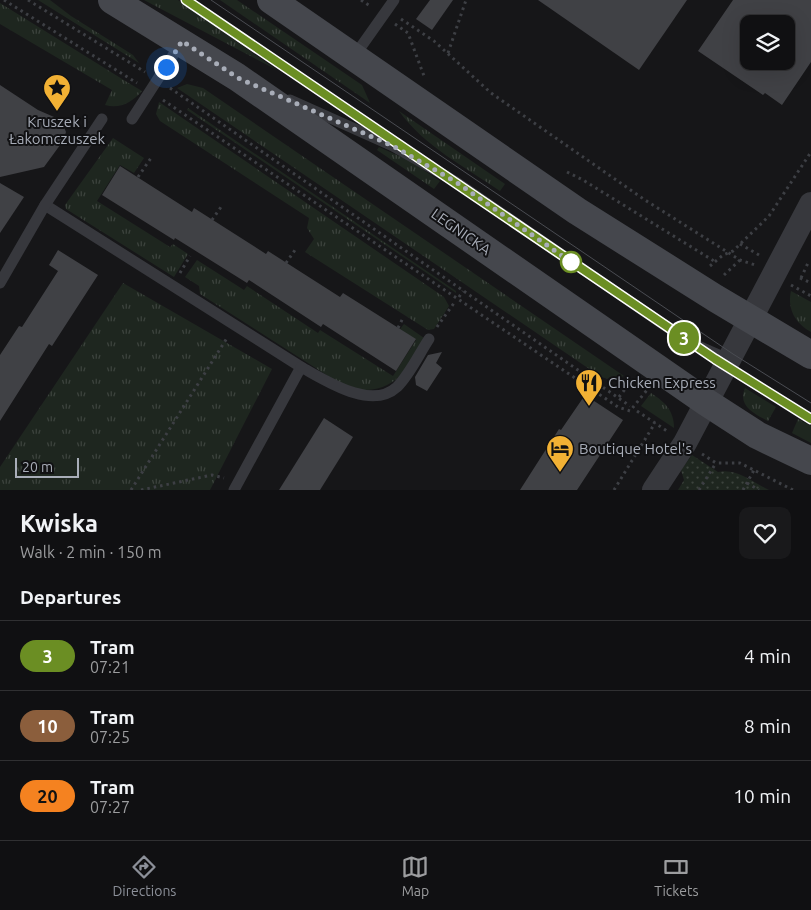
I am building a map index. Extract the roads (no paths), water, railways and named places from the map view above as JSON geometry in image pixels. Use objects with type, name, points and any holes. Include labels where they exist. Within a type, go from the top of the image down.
[{"type":"main road","name":"LEGNICKA","points":[[112,0],[182,41],[238,78],[706,402],[757,435],[811,461]]},
{"type":"main road","points":[[271,0],[577,211],[696,287],[811,355]]},
{"type":"street","points":[[654,490],[685,443],[811,204]]},
{"type":"lane","points":[[353,58],[368,33],[391,5]]},
{"type":"lane","points":[[132,119],[182,41]]},
{"type":"lane","points":[[238,78],[393,146],[462,187],[689,342],[728,359]]},
{"type":"lane","points":[[0,284],[45,204],[102,119]]},
{"type":"lane","points":[[45,204],[300,367],[348,391],[381,395],[398,386],[429,339]]},
{"type":"lane","points":[[236,486],[300,367]]},
{"type":"tram line","points":[[186,0],[728,368],[811,419]]},
{"type":"tram line","name":"3","points":[[186,0],[414,157],[689,342],[811,419]]},
{"type":"tram line","points":[[211,0],[733,354],[811,403]]},
{"type":"place","name":"Kruszek i Łakomczuszek","points":[[57,112]]},
{"type":"place","name":"Chicken Express","points":[[589,407]]},
{"type":"place","name":"Boutique Hotel's","points":[[560,473]]}]
